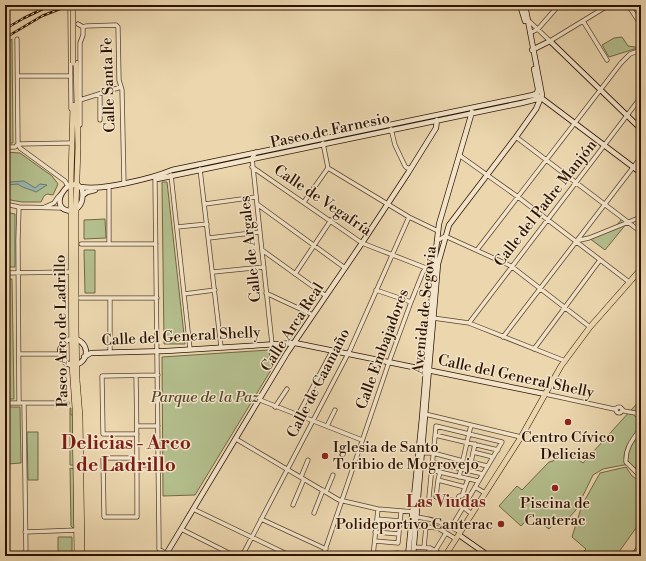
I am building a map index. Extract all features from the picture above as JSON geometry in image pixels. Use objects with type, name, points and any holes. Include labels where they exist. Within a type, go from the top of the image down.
[{"type":"main road","name":"Paseo Arco de Ladrillo","points":[[74,339],[74,185],[72,143],[76,5]]},
{"type":"main road","points":[[520,5],[542,92],[541,98]]},
{"type":"main road","points":[[525,5],[538,89],[537,93],[533,95]]},
{"type":"main road","name":"Paseo Arco de Ladrillo","points":[[71,7],[78,147],[74,185]]},
{"type":"main road","points":[[532,50],[550,41],[641,129]]},
{"type":"main road","points":[[533,95],[541,98],[641,174]]},
{"type":"main road","name":"Paseo de Farnesio","points":[[83,195],[89,191],[109,189],[172,170],[533,95]]},
{"type":"main road","name":"Paseo de Farnesio","points":[[74,185],[89,188],[155,179],[541,98]]},
{"type":"main road","name":"Avenida de Segovia","points":[[411,556],[414,546],[416,526],[415,514],[423,405],[438,264],[445,236],[448,227],[516,137],[536,109],[541,98]]},
{"type":"main road","points":[[435,258],[439,224],[472,113],[478,107]]},
{"type":"main road","points":[[430,116],[438,120]]},
{"type":"main road","name":"Calle Arca Real","points":[[165,555],[287,353],[388,204],[436,128],[438,120]]},
{"type":"main road","points":[[74,185],[83,195],[80,205],[74,210],[66,211],[62,208],[60,201],[62,194],[74,185]]},
{"type":"main road","name":"Paseo Arco de Ladrillo","points":[[74,210],[71,272],[75,364],[77,556]]},
{"type":"main road","points":[[439,224],[448,227]]},
{"type":"main road","name":"Avenida de Segovia","points":[[411,556],[426,415],[427,370],[435,258]]},
{"type":"main road","points":[[445,556],[521,437],[565,361],[590,327],[641,269]]},
{"type":"main road","points":[[74,339],[63,344],[60,354],[66,362],[75,364]]},
{"type":"main road","name":"Calle del General Shelly","points":[[74,339],[82,343],[91,353]]},
{"type":"main road","name":"Calle del General Shelly","points":[[75,364],[91,353],[157,351],[295,343],[545,394]]},
{"type":"main road","name":"Calle del General Shelly","points":[[272,344],[284,347],[287,353]]},
{"type":"main road","points":[[84,357],[85,348]]},
{"type":"main road","name":"Paseo Arco de Ladrillo","points":[[75,364],[80,418],[82,556]]},
{"type":"main road","points":[[458,535],[489,556]]},
{"type":"street","points":[[530,33],[538,29],[559,5]]},
{"type":"street","points":[[528,20],[550,41],[609,5]]},
{"type":"street","points":[[628,5],[641,25]]},
{"type":"street","name":"Paseo Arco de Ladrillo","points":[[71,7],[70,76],[71,121],[73,130]]},
{"type":"street","points":[[583,21],[607,60]]},
{"type":"street","name":"Calle Santa Fe","points":[[78,24],[83,27],[116,25],[118,27],[124,184]]},
{"type":"street","name":"Paseo Arco de Ladrillo","points":[[78,147],[80,142],[80,44],[84,35],[83,27]]},
{"type":"street","points":[[17,39],[18,144],[20,148],[64,181],[74,185]]},
{"type":"street","points":[[477,250],[600,90],[630,54],[641,50]]},
{"type":"street","points":[[18,76],[70,76]]},
{"type":"street","points":[[80,100],[121,87]]},
{"type":"street","points":[[100,94],[100,120]]},
{"type":"street","name":"Calle del Padre Manjón","points":[[468,323],[641,97]]},
{"type":"street","points":[[391,129],[397,150],[405,166],[407,168],[411,168]]},
{"type":"street","points":[[516,137],[641,232]]},
{"type":"street","points":[[5,147],[15,147],[18,144],[72,143]]},
{"type":"street","points":[[304,202],[328,168],[323,144]]},
{"type":"street","points":[[252,158],[256,152]]},
{"type":"street","points":[[459,155],[487,174],[547,220],[577,240],[600,260],[630,282]]},
{"type":"street","points":[[503,337],[641,157]]},
{"type":"street","name":"Calle de Argales","points":[[252,158],[272,344]]},
{"type":"street","name":"Calle de Vegafría","points":[[252,167],[331,220],[362,243],[426,268]]},
{"type":"street","points":[[328,168],[409,217],[438,231]]},
{"type":"street","points":[[200,169],[221,347]]},
{"type":"street","points":[[171,175],[190,349]]},
{"type":"street","points":[[155,179],[159,549],[165,555]]},
{"type":"street","points":[[109,189],[110,244]]},
{"type":"street","points":[[40,208],[54,203],[62,194]]},
{"type":"street","points":[[205,204],[256,198]]},
{"type":"street","points":[[5,204],[19,207],[62,208]]},
{"type":"street","points":[[257,204],[345,268]]},
{"type":"street","points":[[19,207],[19,403]]},
{"type":"street","name":"Calle de Caamaño","points":[[242,556],[348,354],[409,217]]},
{"type":"street","points":[[577,240],[589,238],[641,217]]},
{"type":"street","points":[[295,274],[331,220]]},
{"type":"street","points":[[176,227],[207,224]]},
{"type":"street","points":[[209,238],[260,232]]},
{"type":"street","points":[[437,241],[445,236],[511,266],[590,327]]},
{"type":"street","points":[[81,244],[156,244]]},
{"type":"street","points":[[262,250],[326,296]]},
{"type":"street","name":"Calle Embajadores","points":[[323,556],[343,501],[388,362],[423,272],[435,258]]},
{"type":"street","points":[[534,349],[600,260]]},
{"type":"street","points":[[213,272],[264,267]]},
{"type":"street","points":[[5,273],[71,272]]},
{"type":"street","points":[[184,294],[215,290]]},
{"type":"street","points":[[376,290],[411,302]]},
{"type":"street","points":[[266,293],[313,315]]},
{"type":"street","points":[[80,298],[157,298]]},
{"type":"street","points":[[110,298],[110,352]]},
{"type":"street","points":[[433,318],[468,323],[565,361]]},
{"type":"street","points":[[298,415],[332,351]]},
{"type":"street","points":[[19,354],[60,354]]},
{"type":"street","points":[[137,434],[103,434],[102,376],[158,375]]},
{"type":"street","points":[[136,376],[137,426],[137,434],[137,458],[137,517],[104,517],[103,458],[137,458]]},
{"type":"street","points":[[276,407],[287,389]]},
{"type":"street","name":"Calle del General Shelly","points":[[545,394],[616,409],[618,412],[623,410],[636,414]]},
{"type":"street","points":[[260,400],[362,440]]},
{"type":"street","points":[[5,403],[67,404]]},
{"type":"street","points":[[24,403],[26,556]]},
{"type":"street","points":[[423,405],[423,413],[426,415],[521,437]]},
{"type":"street","points":[[327,426],[335,410]]},
{"type":"street","points":[[636,414],[641,414]]},
{"type":"street","points":[[636,414],[641,419]]},
{"type":"street","points":[[460,476],[471,425]]},
{"type":"street","points":[[137,426],[158,426]]},
{"type":"street","points":[[429,497],[436,426],[502,442],[452,526]]},
{"type":"street","points":[[641,428],[629,444],[626,455],[626,462],[641,477]]},
{"type":"street","points":[[435,435],[498,450]]},
{"type":"street","points":[[236,439],[343,501],[378,509],[415,514],[438,520],[452,526],[458,535]]},
{"type":"street","points":[[475,444],[471,462],[488,466]]},
{"type":"street","points":[[473,452],[493,457]]},
{"type":"street","points":[[422,453],[433,453],[463,461]]},
{"type":"street","points":[[293,505],[308,460]]},
{"type":"street","points":[[432,462],[483,474]]},
{"type":"street","points":[[137,464],[159,465]]},
{"type":"street","points":[[431,470],[478,481]]},
{"type":"street","points":[[440,472],[436,497],[457,501],[459,496],[462,496],[468,479]]},
{"type":"street","points":[[314,513],[333,475]]},
{"type":"street","points":[[438,480],[465,487]]},
{"type":"street","points":[[475,487],[485,494]]},
{"type":"street","points":[[462,507],[472,514]]},
{"type":"street","points":[[193,509],[291,556]]},
{"type":"street","points":[[378,509],[373,555],[397,554]]},
{"type":"street","points":[[374,541],[398,543],[401,512]]},
{"type":"street","points":[[261,519],[326,548]]},
{"type":"street","points":[[377,519],[400,522]]},
{"type":"street","points":[[25,532],[68,531],[77,530],[81,526]]},
{"type":"street","points":[[416,526],[438,528],[446,533],[458,535]]},
{"type":"street","points":[[424,547],[426,527]]},
{"type":"street","points":[[181,529],[235,556]]},
{"type":"street","points":[[375,532],[399,534]]},
{"type":"street","points":[[435,551],[446,533]]},
{"type":"street","points":[[633,556],[641,544]]},
{"type":"street","points":[[414,546],[430,548],[445,556]]},
{"type":"street","points":[[428,556],[430,548]]},
{"type":"street","points":[[411,556],[422,556]]},
{"type":"green space","points":[[622,37],[628,46],[635,47],[641,44],[641,47],[609,57],[602,45],[614,38]]},
{"type":"green space","points":[[12,39],[13,143],[5,143],[5,44]]},
{"type":"green space","points":[[5,152],[20,153],[52,176],[58,184],[53,195],[47,194],[41,202],[22,202],[5,199]]},
{"type":"green space","points":[[162,182],[167,182],[185,344],[164,344]]},
{"type":"green space","points":[[5,212],[15,214],[15,267],[5,267]]},
{"type":"green space","points":[[105,219],[106,238],[84,239],[84,220]]},
{"type":"green space","points":[[622,219],[627,223],[605,250],[589,238],[615,227]]},
{"type":"green space","points":[[84,250],[95,250],[95,293],[85,293]]},
{"type":"green space","points":[[5,279],[12,279],[14,399],[5,399]]},
{"type":"green space","name":"Parque de la Paz","points":[[269,350],[271,370],[195,495],[163,496],[162,357]]},
{"type":"green space","name":"Piscina de Canterac","points":[[641,399],[641,470],[637,467],[634,468],[629,464],[603,469],[593,475],[576,510],[565,522],[559,518],[549,529],[531,516],[521,526],[499,506],[517,486],[522,490],[564,449],[583,463]]},
{"type":"green space","points":[[5,407],[20,407],[21,463],[8,464],[5,446]]},
{"type":"green space","points":[[70,408],[71,415],[73,415],[74,465],[70,465]]},
{"type":"green space","points":[[27,432],[38,432],[38,480],[28,480]]},
{"type":"green space","points":[[626,467],[632,476],[641,482],[641,521],[616,556],[579,556],[586,549],[572,537],[582,505],[600,473]]},
{"type":"green space","points":[[70,468],[74,469],[74,529],[71,526]]},
{"type":"green space","points":[[58,537],[72,537],[72,556],[58,556]]},
{"type":"water","points":[[5,175],[10,182],[24,181],[35,188],[40,184],[47,185],[36,192],[18,184],[7,185]]},
{"type":"railway","points":[[5,29],[51,5]]},
{"type":"railway","points":[[5,38],[42,16],[70,5]]},
{"type":"place","name":"Centro Cívico Delicias","points":[[568,422]]},
{"type":"place","name":"Iglesia de Santo Toribio de Mogrovejo","points":[[325,456]]},
{"type":"place","name":"Piscina de Canterac","points":[[555,488]]},
{"type":"place","name":"Polideportivo Canterac","points":[[501,524]]},
{"type":"district","name":"Delicias - Arco de Ladrillo","points":[[126,453]]},
{"type":"district","name":"Las Viudas","points":[[446,501]]}]
